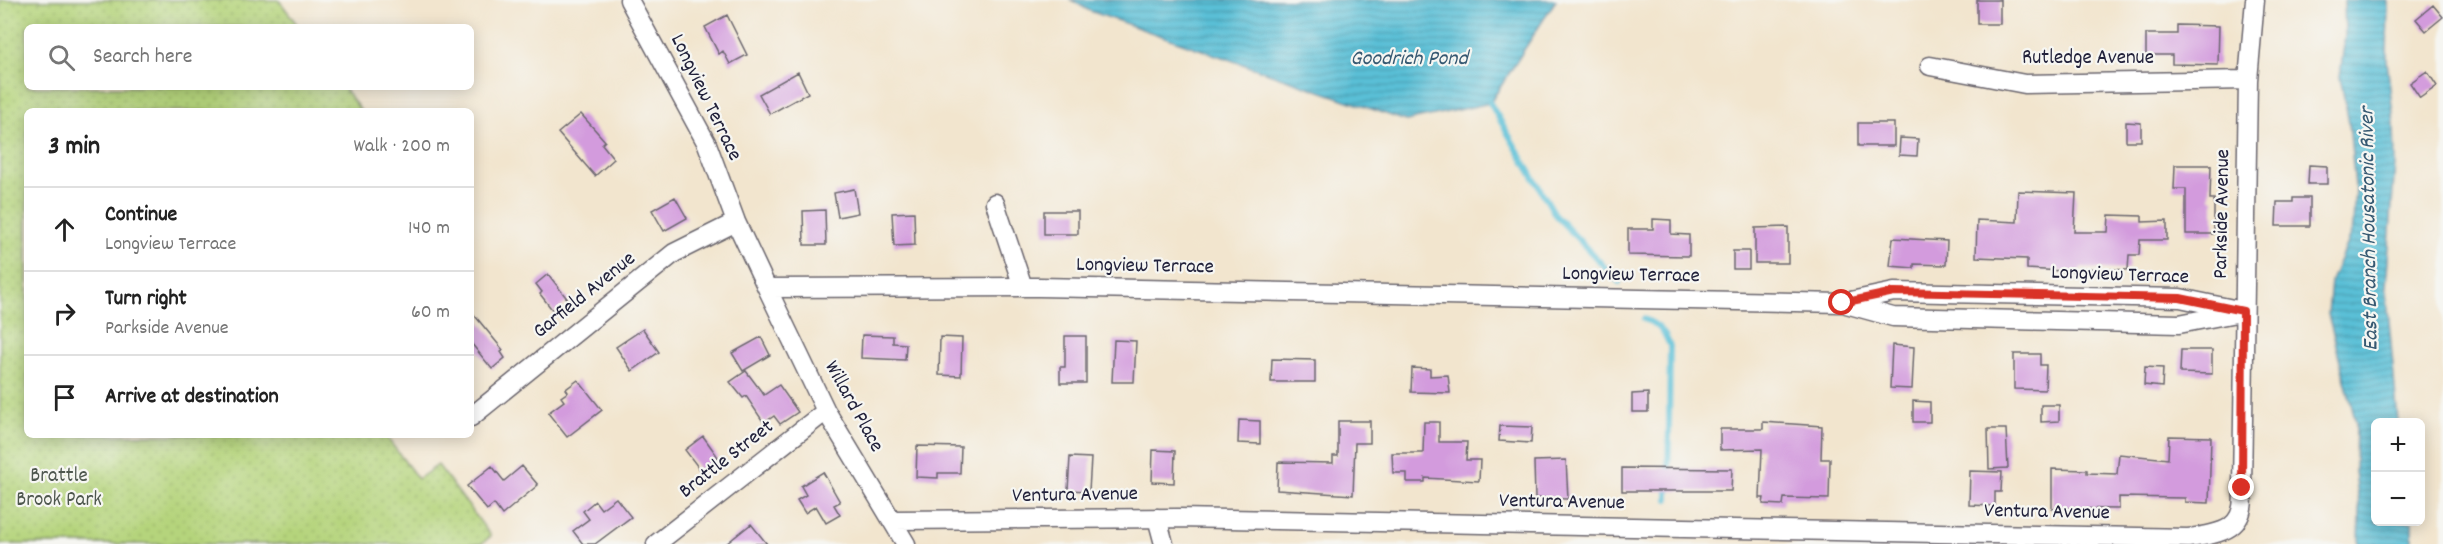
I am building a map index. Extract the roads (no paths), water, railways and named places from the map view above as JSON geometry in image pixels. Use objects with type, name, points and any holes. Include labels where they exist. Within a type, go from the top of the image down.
[{"type":"street","name":"Longview Terrace","points":[[629,0],[707,144],[736,222],[766,288],[1023,287],[1842,303],[1894,292],[1918,292],[2180,298],[2243,311]]},
{"type":"street","name":"Parkside Avenue","points":[[2226,530],[2241,515],[2244,508],[2243,311],[2248,80],[2255,0]]},
{"type":"street","name":"Rutledge Avenue","points":[[1930,66],[2025,84],[2248,80]]},
{"type":"street","points":[[995,203],[1023,287]]},
{"type":"street","name":"Garfield Avenue","points":[[474,415],[674,253],[736,222]]},
{"type":"street","name":"Willard Place","points":[[766,288],[826,411],[894,520],[906,544]]},
{"type":"street","name":"Longview Terrace","points":[[1842,303],[1893,317],[2179,324],[2243,311]]},
{"type":"street","name":"Brattle Street","points":[[656,544],[826,411]]},
{"type":"street","points":[[1156,518],[1164,544]]},
{"type":"street","name":"Ventura Avenue","points":[[894,520],[1156,518],[2188,538],[2214,535],[2226,530]]},
{"type":"water","name":"Goodrich Pond","points":[[1071,0],[1556,0],[1490,103],[1406,121],[1090,11]]},
{"type":"water","name":"East Branch Housatonic River","points":[[2344,0],[2388,0],[2387,61],[2394,124],[2395,164],[2386,287],[2398,418],[2371,418],[2371,526],[2412,526],[2412,544],[2359,544],[2360,511],[2355,471],[2356,423],[2328,314],[2331,281],[2353,228],[2355,186],[2349,123],[2340,77],[2345,35]]},
{"type":"waterway","points":[[1490,103],[1556,216],[1619,282]]},
{"type":"waterway","points":[[1644,319],[1660,329],[1670,346],[1668,499]]},
{"type":"park label","name":"Brattle Brook Park","points":[[59,489]]}]
